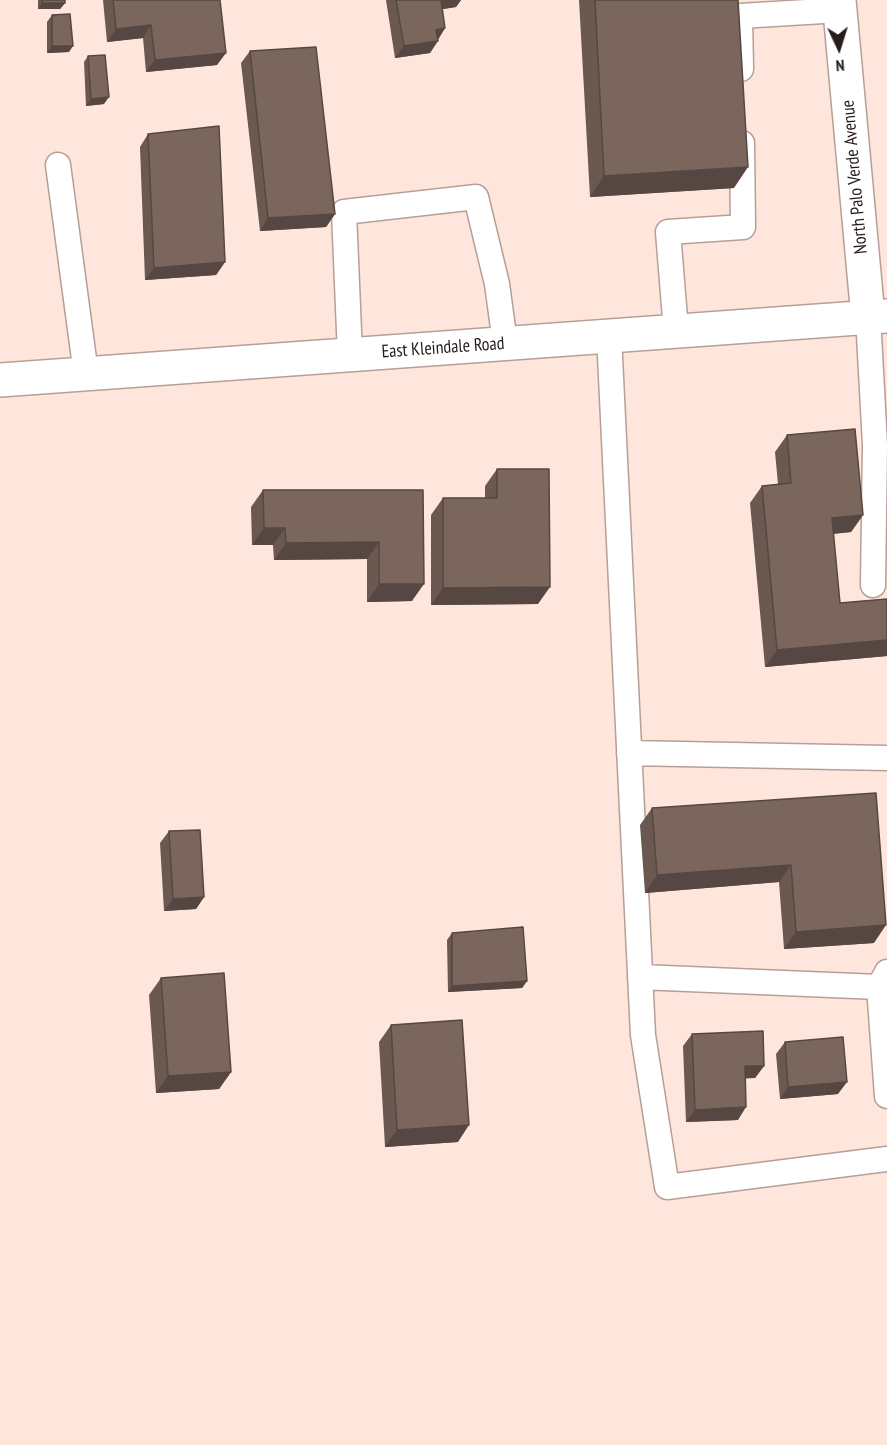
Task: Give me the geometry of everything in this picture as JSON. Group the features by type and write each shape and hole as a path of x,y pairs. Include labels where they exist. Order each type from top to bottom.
{"street":[{"name":"North Palo Verde Avenue","path":"840,5 878,316"},
{"name":"East Kleindale Road","path":"0,380 878,316"}],"lane":[{"path":"741,86 740,16 840,5"},
{"path":"676,331 668,232 744,226 742,121"},
{"path":"58,165 86,374"},
{"path":"350,355 344,212 477,197 497,284 506,343"},
{"path":"873,585 878,316"},
{"path":"609,336 643,1035 667,1187 887,1159"},
{"path":"629,753 887,758"},
{"path":"640,977 883,979 887,1096"}],"building":[{"path":"42,0 65,0 65,3 42,3"},
{"path":"113,0 220,0 226,53 155,60 151,25 116,29"},
{"path":"396,0 441,0 445,28 436,30 438,41 404,46"},
{"path":"595,0 738,0 748,167 604,176"},
{"path":"70,14 73,46 52,46 52,15"},
{"path":"316,47 335,214 268,218 250,51"},
{"path":"105,55 109,97 91,99 88,56"},
{"path":"219,126 225,262 154,268 148,134"},
{"path":"855,429 863,515 832,518 840,603 887,599 887,640 777,650 762,486 791,483 787,435"},
{"path":"497,469 549,469 550,587 443,588 443,498 497,498"},
{"path":"263,490 423,490 424,584 379,584 379,542 286,543 285,528 264,528"},
{"path":"876,793 886,925 796,932 791,865 657,875 652,808"},
{"path":"200,830 204,897 173,899 169,831"},
{"path":"523,927 527,981 452,986 452,933"},
{"path":"224,973 231,1072 168,1076 161,978"},
{"path":"462,1020 469,1125 397,1130 391,1025"},
{"path":"763,1031 764,1066 745,1066 746,1107 695,1110 692,1034"},
{"path":"843,1037 847,1082 788,1087 785,1042"}]}
